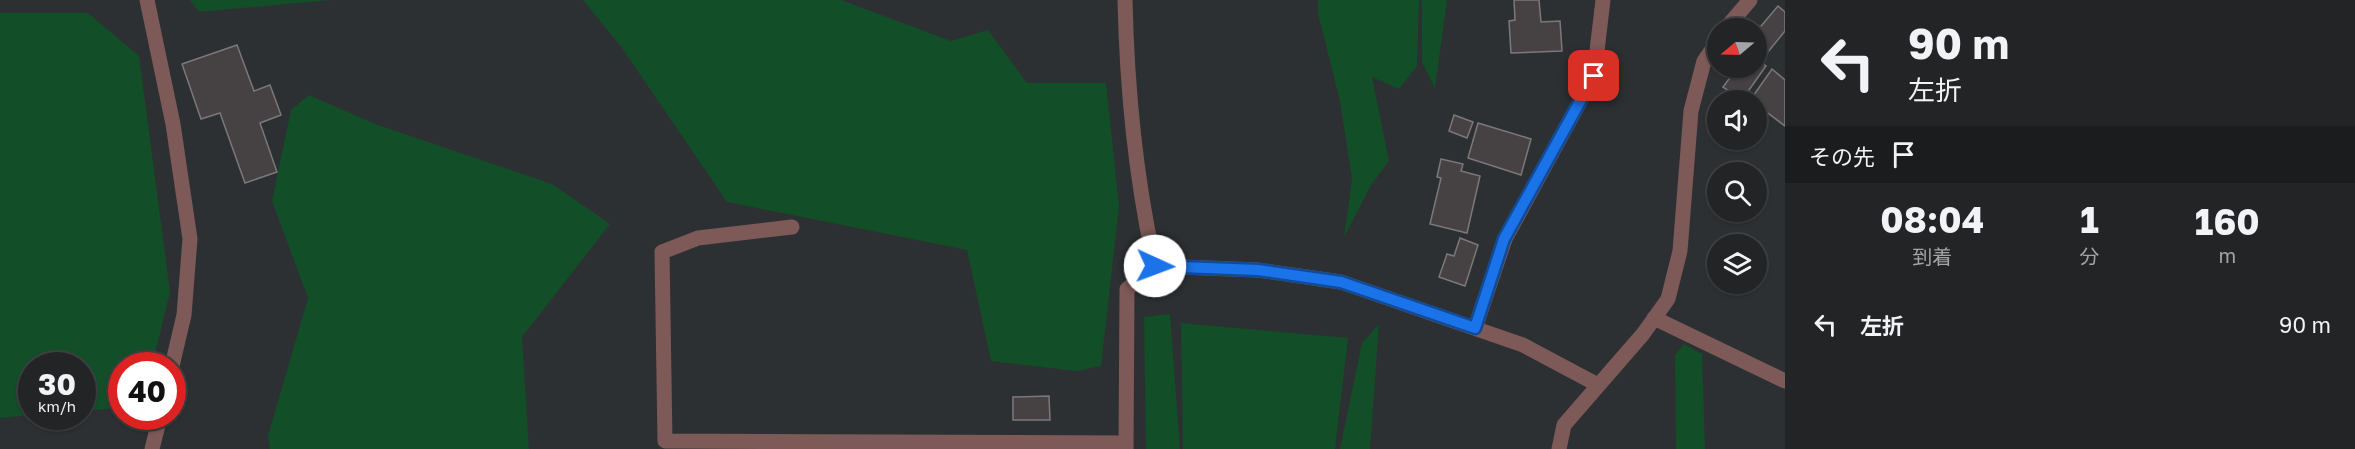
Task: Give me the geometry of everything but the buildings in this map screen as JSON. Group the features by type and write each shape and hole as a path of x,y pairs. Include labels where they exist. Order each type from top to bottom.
{"street":[{"path":"147,0 173,123 190,239 184,315 175,352"},
{"path":"1125,0 1126,73 1138,189 1155,266"},
{"path":"1475,328 1504,239 1594,76 1603,0"},
{"path":"1735,18 1750,0"},
{"path":"1559,449 1564,425 1668,299 1680,251 1691,111 1707,57"},
{"path":"792,226 698,238 662,252 665,441 697,445 1126,446 1127,289 1155,266 1258,270 1341,282 1523,345 1598,385"},
{"path":"1654,318 1785,381"},
{"path":"153,449 157,430"}],"green space":[{"path":"190,0 332,0 199,12"},
{"path":"583,0 841,0 951,41 988,30 1027,83 1106,83 1119,206 1101,366 1077,371 991,361 967,250 727,202 622,48"},
{"path":"1318,0 1419,0 1417,66 1399,89 1372,77 1389,161 1371,185 1344,237 1352,179 1340,101 1318,13"},
{"path":"1422,0 1447,0 1435,88 1422,62"},
{"path":"0,13 88,13 139,56 170,292 155,352 108,352 108,409 96,410 96,352 18,352 18,416 0,418"},
{"path":"309,95 375,124 552,184 610,224 522,337 529,449 270,449 268,436 308,298 272,201 291,110"},
{"path":"1170,314 1180,449 1146,449 1144,317"},
{"path":"1181,323 1348,338 1335,449 1183,449"},
{"path":"1379,324 1370,449 1340,449 1362,343"},
{"path":"1684,344 1702,354 1705,449 1676,449 1675,355"}],"route":[{"path":"1155,266 1258,270 1341,282 1475,328 1504,239 1594,76"}]}
